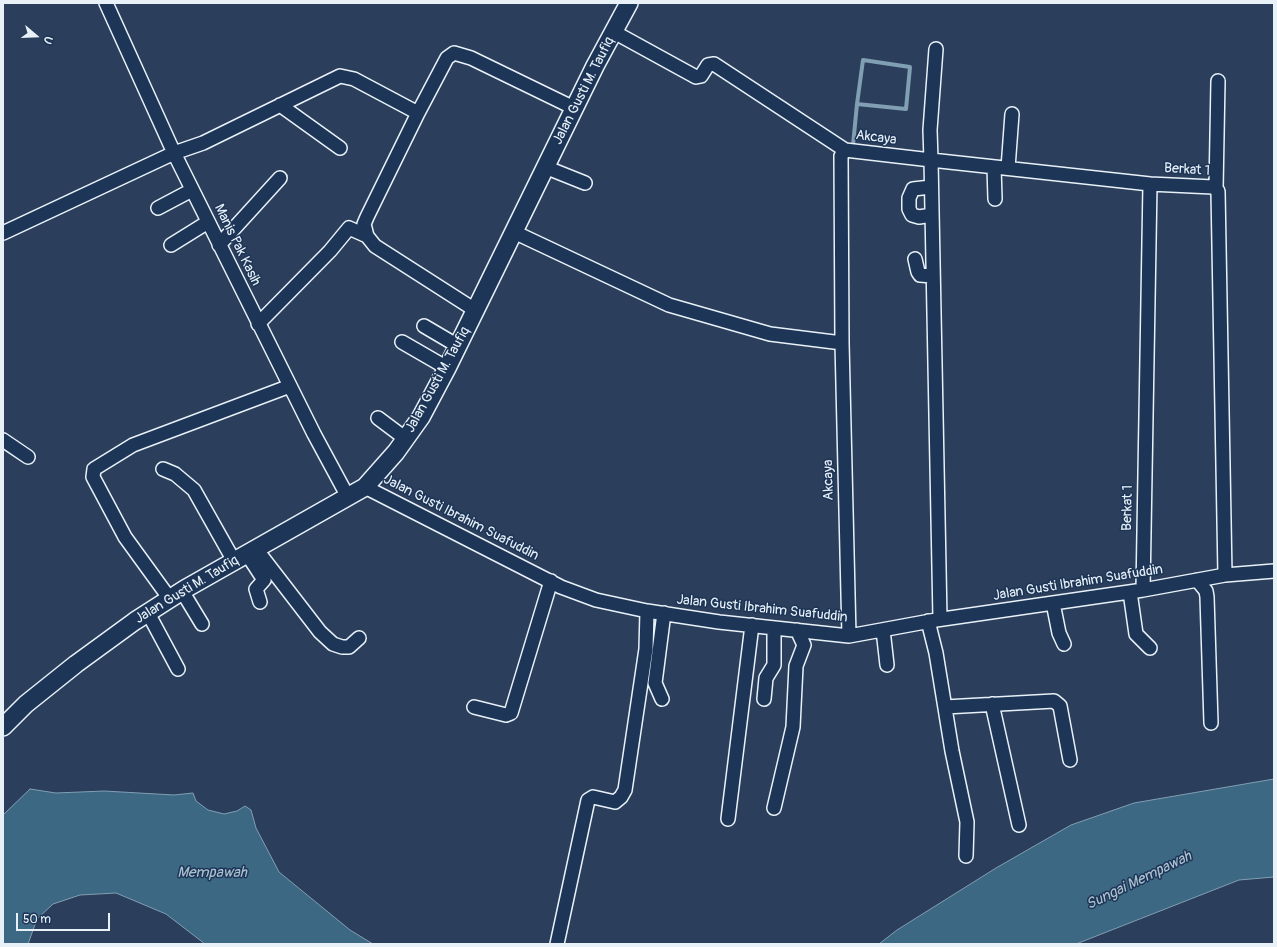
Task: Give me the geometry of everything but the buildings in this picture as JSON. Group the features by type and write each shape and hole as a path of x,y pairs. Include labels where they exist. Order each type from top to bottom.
{"main road":[{"name":"Jalan Gusti M. Taufiq","path":"3,727 26,704 76,664 148,613 176,595 365,487 406,439 421,417 458,346 574,108 629,3"}],"street":[{"name":"Manis Pak Kasih","path":"106,3 192,190 258,324 348,497"},
{"path":"614,32 696,77 701,76 708,65 714,64 844,150"},
{"path":"936,49 930,130 933,276 936,653 952,751 967,822 966,856"},
{"path":"475,310 375,246 367,236 364,224 367,217 447,58 454,53 471,58 574,108"},
{"path":"3,233 174,153 203,143 340,76 354,79 418,114"},
{"path":"1216,189 1218,81"},
{"path":"280,105 340,148"},
{"path":"1008,168 1012,114"},
{"name":"Akcaya","path":"849,636 842,343 841,156 844,150 1150,184"},
{"path":"994,167 995,199"},
{"path":"545,168 585,183"},
{"path":"219,245 280,178"},
{"name":"Berkat 1","path":"1150,648 1136,634 1136,591 1150,184 1213,187 1216,189 1218,199 1225,575"},
{"path":"931,187 913,189 910,192 909,209 912,215 919,217 932,215"},
{"path":"158,208 192,190"},
{"path":"171,245 208,222"},
{"path":"258,324 330,252 349,228 367,236"},
{"path":"514,232 669,305 770,334 842,343"},
{"path":"915,259 920,275 933,276"},
{"path":"424,326 458,346"},
{"path":"402,342 447,368"},
{"path":"202,624 125,537 93,477 94,469 133,445 290,386"},
{"path":"378,418 406,439"},
{"path":"3,440 28,458"},
{"path":"163,469 174,474 194,490 246,555 264,580 256,589 260,602"},
{"name":"Jalan Gusti Ibrahim Suafuddin","path":"365,487 551,581 596,600 647,611 774,628 849,636 935,620 1136,591 1225,575 1274,571"},
{"path":"246,555 329,640 342,647 349,647 359,638"},
{"path":"1197,580 1206,591 1207,597 1211,723"},
{"path":"474,706 506,715 511,713 551,581"},
{"path":"1053,603 1059,634 1064,644"},
{"path":"557,944 588,800 593,797 615,802 621,797 625,790 646,649 647,611"},
{"path":"148,613 178,669"},
{"path":"662,699 655,683 664,613"},
{"path":"935,620 946,677"},
{"path":"728,819 752,625"},
{"path":"764,699 766,678 774,665 774,628"},
{"path":"774,808 793,727 796,666 804,645 797,630"},
{"path":"883,630 887,665"},
{"path":"945,707 1050,700 1060,706 1070,760"},
{"path":"992,704 1019,825"}],"water":[{"name":"Sungai Mempawah","path":"1274,779 1274,877 1239,880 1076,944 879,944 897,930 996,868 1071,825 1134,803"},
{"name":"Mempawah","path":"30,789 56,793 104,791 174,795 193,793 196,801 208,810 224,814 237,811 245,806 251,810 256,828 279,872 350,930 373,944 205,944 166,914 116,893 80,895 53,904 37,919 28,944 3,944 3,815"}],"waterway":[{"path":"853,145 857,104 906,109 910,67 863,60 857,104"}]}
